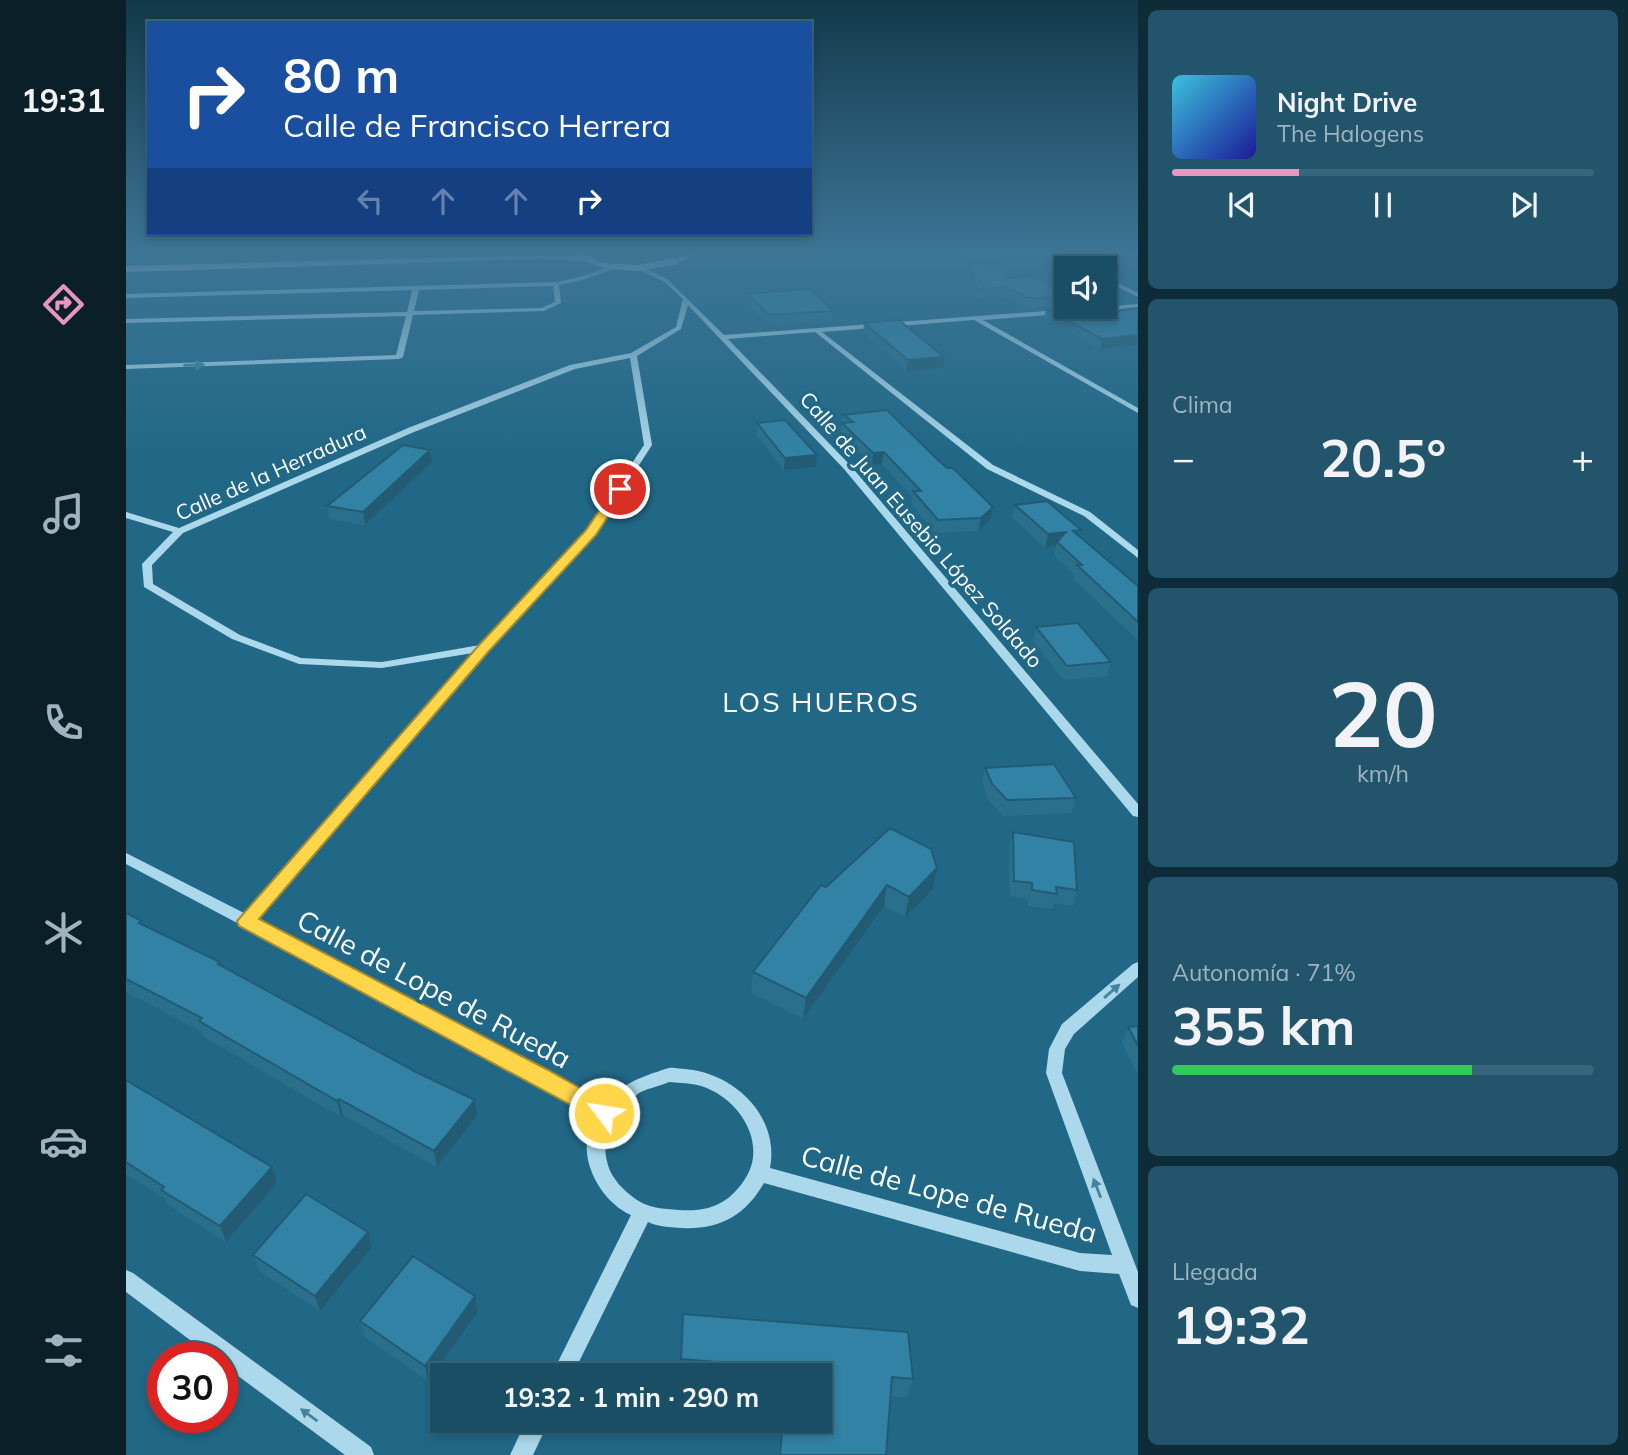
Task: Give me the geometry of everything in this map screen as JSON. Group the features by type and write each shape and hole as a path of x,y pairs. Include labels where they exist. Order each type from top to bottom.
{"street":[{"path":"126,367 399,356 408,321"},
{"name":"Calle de la Herradura","path":"484,648 382,665 299,661 236,638 148,585 147,564 180,531 411,430 560,372 613,357 633,355 679,328 681,321"},
{"name":"Calle de Juan Eusebio López Soldado","path":"707,321 847,467 1138,813"},
{"path":"723,337 937,321"},
{"path":"980,321 1138,411"},
{"path":"816,330 990,467 1087,514 1138,555"},
{"path":"246,921 484,648 591,533 648,445 633,355"},
{"path":"126,515 180,531"},
{"name":"Calle de Lope de Rueda","path":"126,858 547,1080 604,1113"},
{"path":"1138,968 1068,1029 1057,1049 1054,1073 1138,1298"},
{"path":"669,1075 703,1079 720,1085 741,1101 756,1122 763,1156 759,1173 737,1204 707,1219 671,1223 642,1214 615,1196 604,1181 595,1154 595,1135 604,1113 617,1097 646,1080 669,1075"},
{"name":"Calle de Lope de Rueda","path":"759,1173 1080,1262 1126,1265"},
{"path":"568,1363 642,1214"},
{"path":"126,1280 363,1455"},
{"path":"521,1455 532,1433"}],"building":[{"path":"900,321 944,357 908,360 864,323"},
{"path":"1068,321 1138,321 1138,335 1102,339"},
{"path":"887,410 938,460 947,468 953,468 993,507 981,518 938,520 913,491 921,491 884,452 873,453 842,423 853,422 844,415"},
{"path":"785,420 817,455 785,458 757,423"},
{"path":"403,445 430,450 363,512 327,506"},
{"path":"1047,501 1081,530 1073,531 1138,586 1138,622 1077,565 1082,565 1057,542 1066,532 1048,534 1015,505"},
{"path":"1078,623 1111,662 1067,666 1036,627"},
{"path":"1054,764 1076,798 1007,800 992,784 985,768"},
{"path":"890,828 931,849 937,868 909,897 887,885 806,998 753,972 821,885 826,887"},
{"path":"1013,832 1074,842 1077,890 1056,887 1057,894 1032,890 1032,883 1014,881"},
{"path":"126,913 142,921 139,923 220,962 218,964 416,1072 475,1100 434,1151 339,1099 337,1101 199,1021 202,1018 126,979"},
{"path":"1138,1026 1138,1046 1128,1027"},
{"path":"126,1080 272,1167 220,1226 161,1190 164,1187 126,1162"},
{"path":"306,1194 368,1232 315,1296 253,1255"},
{"path":"413,1256 475,1296 425,1366 360,1321"},
{"path":"683,1314 908,1332 913,1379 892,1377 886,1455 780,1455 782,1433 832,1433 832,1363 729,1363 681,1359"}],"district":[{"name":"LOS HUEROS","path":"821,702"}],"route":[{"path":"604,1113 541,1076 246,921 484,648 591,533 620,489"}]}
